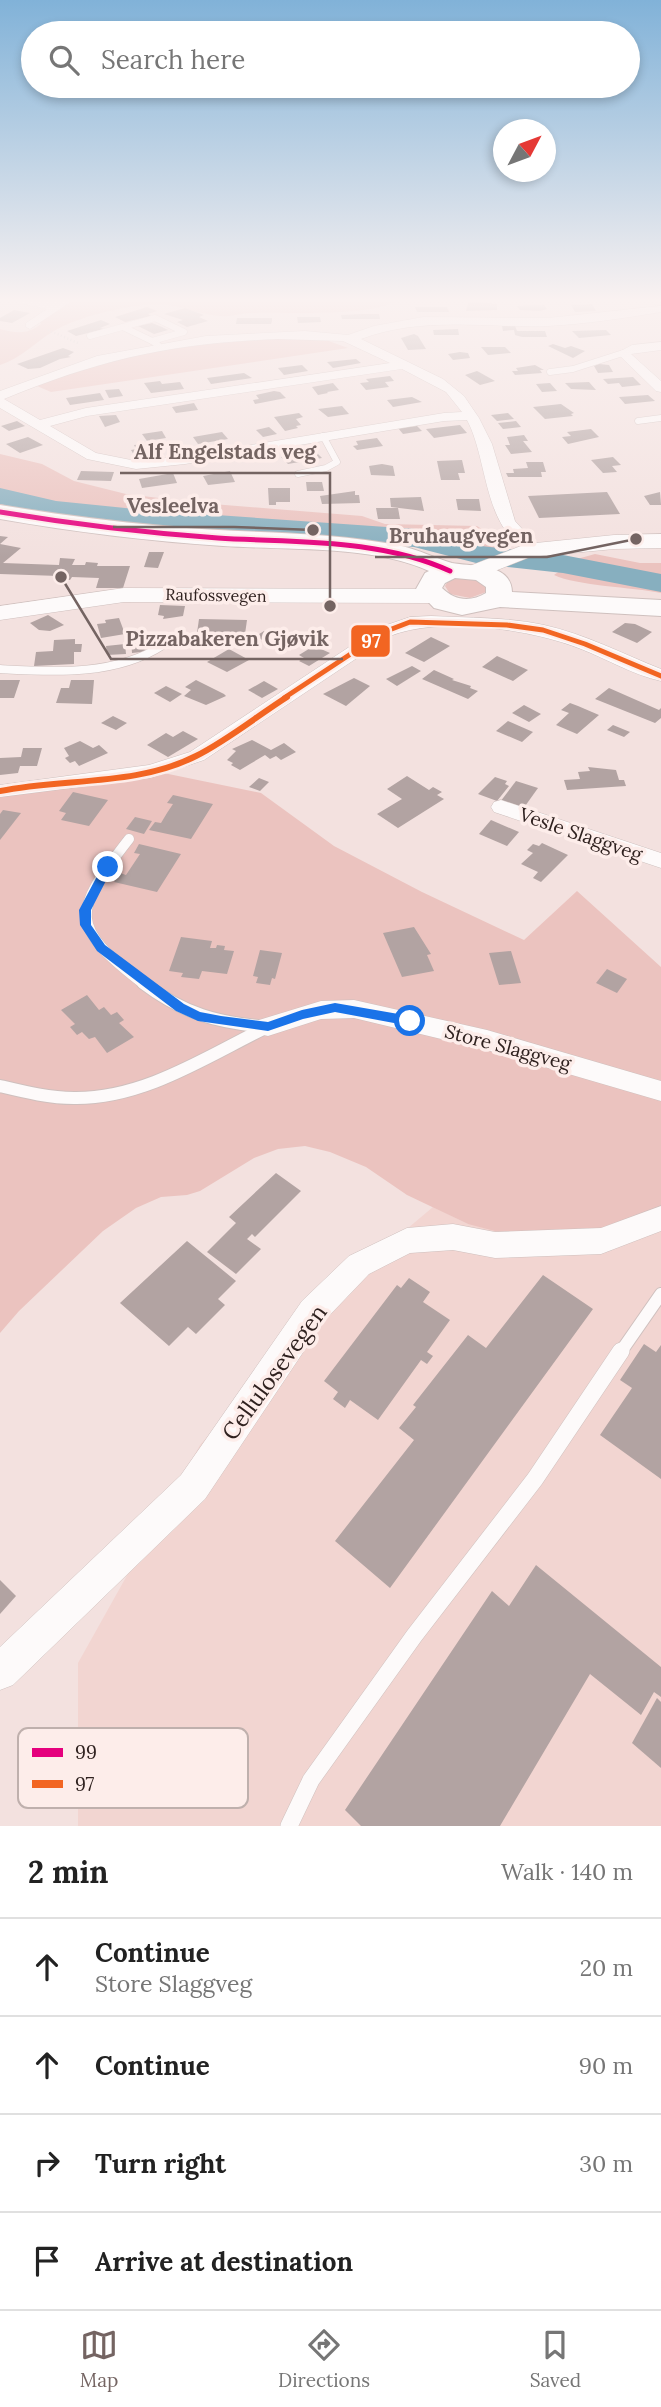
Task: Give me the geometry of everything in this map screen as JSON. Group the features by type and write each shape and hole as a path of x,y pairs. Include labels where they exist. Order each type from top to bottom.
{"main road":[{"path":"0,512 133,532 366,549 400,555 425,569 464,583 560,602 661,608"},
{"path":"464,583 536,557 541,550 614,542 661,541"},
{"name":"Raufossvegen","path":"0,613 124,595 365,595 464,583"}],"street":[{"path":"0,396 20,386"},
{"path":"40,424 86,412 260,386"},
{"path":"442,386 454,393 484,441 503,517 528,546 541,550"},
{"path":"0,402 92,456 136,465 185,460 444,416 470,416"},
{"path":"0,792 27,784 154,772 174,767 197,756 384,632 410,622 507,625 544,631 585,644 661,676"},
{"name":"Vesle Slaggveg","path":"501,807 661,861"},
{"name":"Store Slaggveg","path":"268,1027 321,1010 354,1009 487,1040 661,1091"},
{"name":"Cellulosevegen","path":"0,1672 193,1487 313,1311 359,1265 407,1241 453,1237 495,1245 601,1241 661,1218"}],"lane":[{"path":"638,421 661,418"},
{"path":"298,474 326,468 337,462 323,436"},
{"path":"0,668 50,672 111,665 143,658 163,645"},
{"path":"129,839 95,887 85,910 85,925 101,948 180,1007 198,1016 268,1027"},
{"path":"0,1086 43,1096 86,1099 119,1095 150,1086 268,1027"},
{"path":"289,1826 311,1780 414,1636 535,1479 661,1294"}],"shaded area":[{"path":"37,386 90,386 51,392"},
{"path":"0,454 42,464 74,481 126,494 362,516 385,524 477,526 500,541 495,548 484,551 444,540 327,526 198,517 152,527 0,506"},
{"path":"595,554 640,563 661,563 661,593 576,582 554,575 577,559"},
{"path":"457,578 477,579 486,586 486,592 470,598 450,594 445,586 448,581"},
{"path":"149,770 261,793 334,846 422,892 524,940 577,891 661,967 661,1215 537,1242 468,1224 407,1195 366,1167 330,1152 305,1146 278,1149 254,1158 200,1191 161,1197 136,1208 103,1231 19,1311 0,1333 0,793"},
{"path":"433,1207 468,1224 661,1215 661,1826 78,1826 78,1808 248,1808 248,1728 78,1728 78,1663 200,1445 345,1281"}],"building":[{"path":"146,386 182,386 184,389 151,393"},
{"path":"336,386 339,390 318,395 312,387"},
{"path":"363,386 389,387 366,390"},
{"path":"538,386 553,386 557,391 542,392"},
{"path":"568,386 593,386 596,390 571,389"},
{"path":"119,389 123,396 109,398 105,390"},
{"path":"280,392 286,398 255,404 253,400 259,399 256,395"},
{"path":"100,393 104,400 70,405 66,398"},
{"path":"648,395 655,401 625,404 619,397"},
{"path":"412,397 422,402 393,407 387,400"},
{"path":"194,403 198,410 176,413 172,407"},
{"path":"561,404 574,413 571,414 573,416 545,419 533,407"},
{"path":"342,406 349,414 328,417 318,409"},
{"path":"299,413 303,417 296,419 301,425 285,431 274,417"},
{"path":"508,413 514,419 497,421 491,415"},
{"path":"116,415 120,422 105,427 99,416"},
{"path":"17,421 25,426 9,431 1,426"},
{"path":"516,421 521,427 503,429 498,423"},
{"path":"460,425 467,433 434,438 426,429"},
{"path":"417,426 422,431 403,434 398,428"},
{"path":"269,427 277,434 263,437 256,430"},
{"path":"591,429 599,437 568,444 562,437 571,436 567,432"},
{"path":"162,431 166,438 147,441 142,434"},
{"path":"222,432 228,439 198,444 193,437"},
{"path":"524,435 528,441 523,441 532,452 511,454 505,445 510,445 507,437"},
{"path":"28,437 43,445 20,453 6,444"},
{"path":"377,438 383,446 357,450 353,446 358,445 356,441"},
{"path":"156,443 162,452 134,455 131,450 136,449 134,445"},
{"path":"315,451 322,458 288,464 281,457"},
{"path":"613,457 621,465 612,466 617,472 603,473 591,460"},
{"path":"462,460 465,473 458,473 460,480 441,480 437,461"},
{"path":"526,462 543,462 546,472 541,472 542,477 508,477 506,473 514,473 513,469 528,468"},
{"path":"369,466 393,466 395,476 371,475"},
{"path":"81,471 114,472 111,481 77,480"},
{"path":"230,471 235,482 208,485 203,476"},
{"path":"173,473 177,483 142,488 139,479"},
{"path":"306,482 322,482 324,491 307,491"},
{"path":"268,488 290,488 290,502 269,505"},
{"path":"355,491 355,495 359,495 360,503 322,504 320,496"},
{"path":"607,492 620,514 539,518 528,496"},
{"path":"660,492 661,505 650,505 644,496"},
{"path":"421,497 424,511 391,507 390,498"},
{"path":"456,499 479,499 481,511 458,510"},
{"path":"376,508 398,508 400,519 378,519"},
{"path":"0,536 8,537 0,544"},
{"path":"0,544 21,548 3,563 59,565 60,558 75,559 72,565 85,565 86,562 98,563 97,566 130,566 123,588 96,588 99,578 72,577 70,580 58,580 59,576 0,574"},
{"path":"149,552 164,552 158,568 144,567"},
{"path":"160,605 185,606 183,616 163,619 164,616 158,615"},
{"path":"48,615 64,625 50,631 39,630 30,623"},
{"path":"119,618 125,634 101,638 97,624"},
{"path":"199,619 247,620 245,634 197,633"},
{"path":"625,623 635,624 652,632 637,643 612,632"},
{"path":"264,631 288,643 278,650 256,636"},
{"path":"153,637 154,647 151,647 151,651 132,653 131,639"},
{"path":"431,637 450,646 424,662 405,653"},
{"path":"75,639 75,644 82,644 81,652 74,652 74,664 34,666 36,652 53,651 54,640"},
{"path":"125,644 126,654 107,655 106,646"},
{"path":"312,647 330,653 309,666 299,661 304,658 299,655"},
{"path":"229,649 249,660 227,672 207,662"},
{"path":"497,656 528,670 513,681 482,667"},
{"path":"412,666 421,671 397,686 386,679"},
{"path":"434,670 478,691 468,699 422,679"},
{"path":"354,678 370,686 346,706 323,694"},
{"path":"0,680 20,680 14,698 0,698"},
{"path":"71,680 94,680 92,704 56,703 61,688 69,688"},
{"path":"196,680 226,696 206,705 184,696 191,690 185,687"},
{"path":"264,681 278,689 262,698 248,690"},
{"path":"166,686 182,694 170,702 154,693"},
{"path":"609,688 659,710 661,708 661,718 655,723 595,699"},
{"path":"570,703 599,715 577,734 556,725 569,713 561,710"},
{"path":"524,705 541,714 529,722 512,713"},
{"path":"113,716 127,723 116,730 101,723"},
{"path":"508,721 533,732 522,742 496,731"},
{"path":"613,725 630,732 624,737 607,730"},
{"path":"183,731 198,739 168,757 147,745 166,733 173,737"},
{"path":"252,740 271,750 284,743 296,752 281,760 276,756 270,759 265,755 240,770 231,765 233,763 227,760 236,751 232,749"},
{"path":"80,741 93,748 99,745 108,753 79,766 75,761 70,763 65,758 69,756 64,748"},
{"path":"23,748 42,748 37,766 20,766 18,773 0,775 0,758 21,757"},
{"path":"588,767 616,770 619,780 624,780 626,786 567,790 564,780 580,779 578,772 590,771"},
{"path":"407,776 429,790 433,787 442,792 437,795 444,799 398,828 377,814 402,799 387,789"},
{"path":"495,777 507,781 505,784 509,786 497,801 478,794"},
{"path":"259,778 269,782 260,791 249,787"},
{"path":"516,781 538,788 523,809 500,802"},
{"path":"73,792 108,800 89,826 61,820 66,813 59,811"},
{"path":"173,795 213,804 191,839 149,830 155,822 161,823 173,804 167,803"},
{"path":"3,810 21,813 0,840 0,814"},
{"path":"135,817 152,821 144,834 126,829"},
{"path":"491,820 519,832 507,846 479,834"},
{"path":"542,843 568,855 541,882 533,878 538,872 521,864 533,853 527,850 533,844 539,846"},
{"path":"139,844 181,854 157,892 114,882 120,873 126,875 140,854 134,853"},
{"path":"414,927 431,954 427,955 434,971 402,977 383,933"},
{"path":"181,937 212,941 210,948 225,946 224,950 234,951 227,974 202,971 199,979 181,977 183,973 169,971"},
{"path":"260,950 282,953 275,979 272,978 270,985 256,983 258,977 253,976"},
{"path":"511,951 521,983 499,985 489,953"},
{"path":"607,969 627,979 617,993 596,983"},
{"path":"87,995 99,1010 104,1007 111,1015 117,1012 124,1020 119,1023 134,1037 107,1053 95,1037 89,1039 82,1032 77,1035 70,1027 75,1024 61,1010"},
{"path":"276,1173 301,1191 255,1237 252,1234 247,1239 261,1249 236,1274 207,1252 236,1223 229,1217"},
{"path":"187,1241 236,1281 218,1299 225,1305 196,1334 188,1327 169,1346 120,1303"},
{"path":"543,1275 593,1309 390,1588 335,1541 414,1440 399,1428 416,1407 413,1405 468,1335 486,1348"},
{"path":"409,1278 430,1292 423,1302 450,1320 427,1352 433,1356 427,1364 421,1360 378,1420 350,1400 345,1408 333,1399 338,1392 324,1381 397,1285 401,1288"},
{"path":"644,1344 656,1352 661,1345 661,1479 600,1435 632,1388 620,1380"},
{"path":"536,1565 661,1667 661,1697 654,1692 641,1715 590,1674 500,1826 361,1826 345,1810 492,1591 509,1606"},
{"path":"0,1580 16,1596 0,1614"},
{"path":"657,1698 661,1702 661,1768 632,1743"}],"waterway":[{"path":"0,496 56,509 145,519 415,538 480,555 563,564 661,583"}],"transit line":[{"name":"99","path":"0,512 136,531 371,549 428,561 450,571"},
{"name":"97","path":"0,791 125,776 174,765 197,756 384,632 410,622 507,625 543,630 585,644 661,676"}],"place":[{"name":"Vesleelva","path":"313,530"},
{"name":"Bruhaugvegen","path":"636,539"},
{"name":"Pizzabakeren Gjøvik","path":"61,577"},
{"name":"Alf Engelstads veg","path":"330,606"}],"route":[{"path":"108,867 85,910 85,925 101,948 180,1007 198,1016 268,1027 302,1015 335,1008 354,1009 410,1021"}]}
